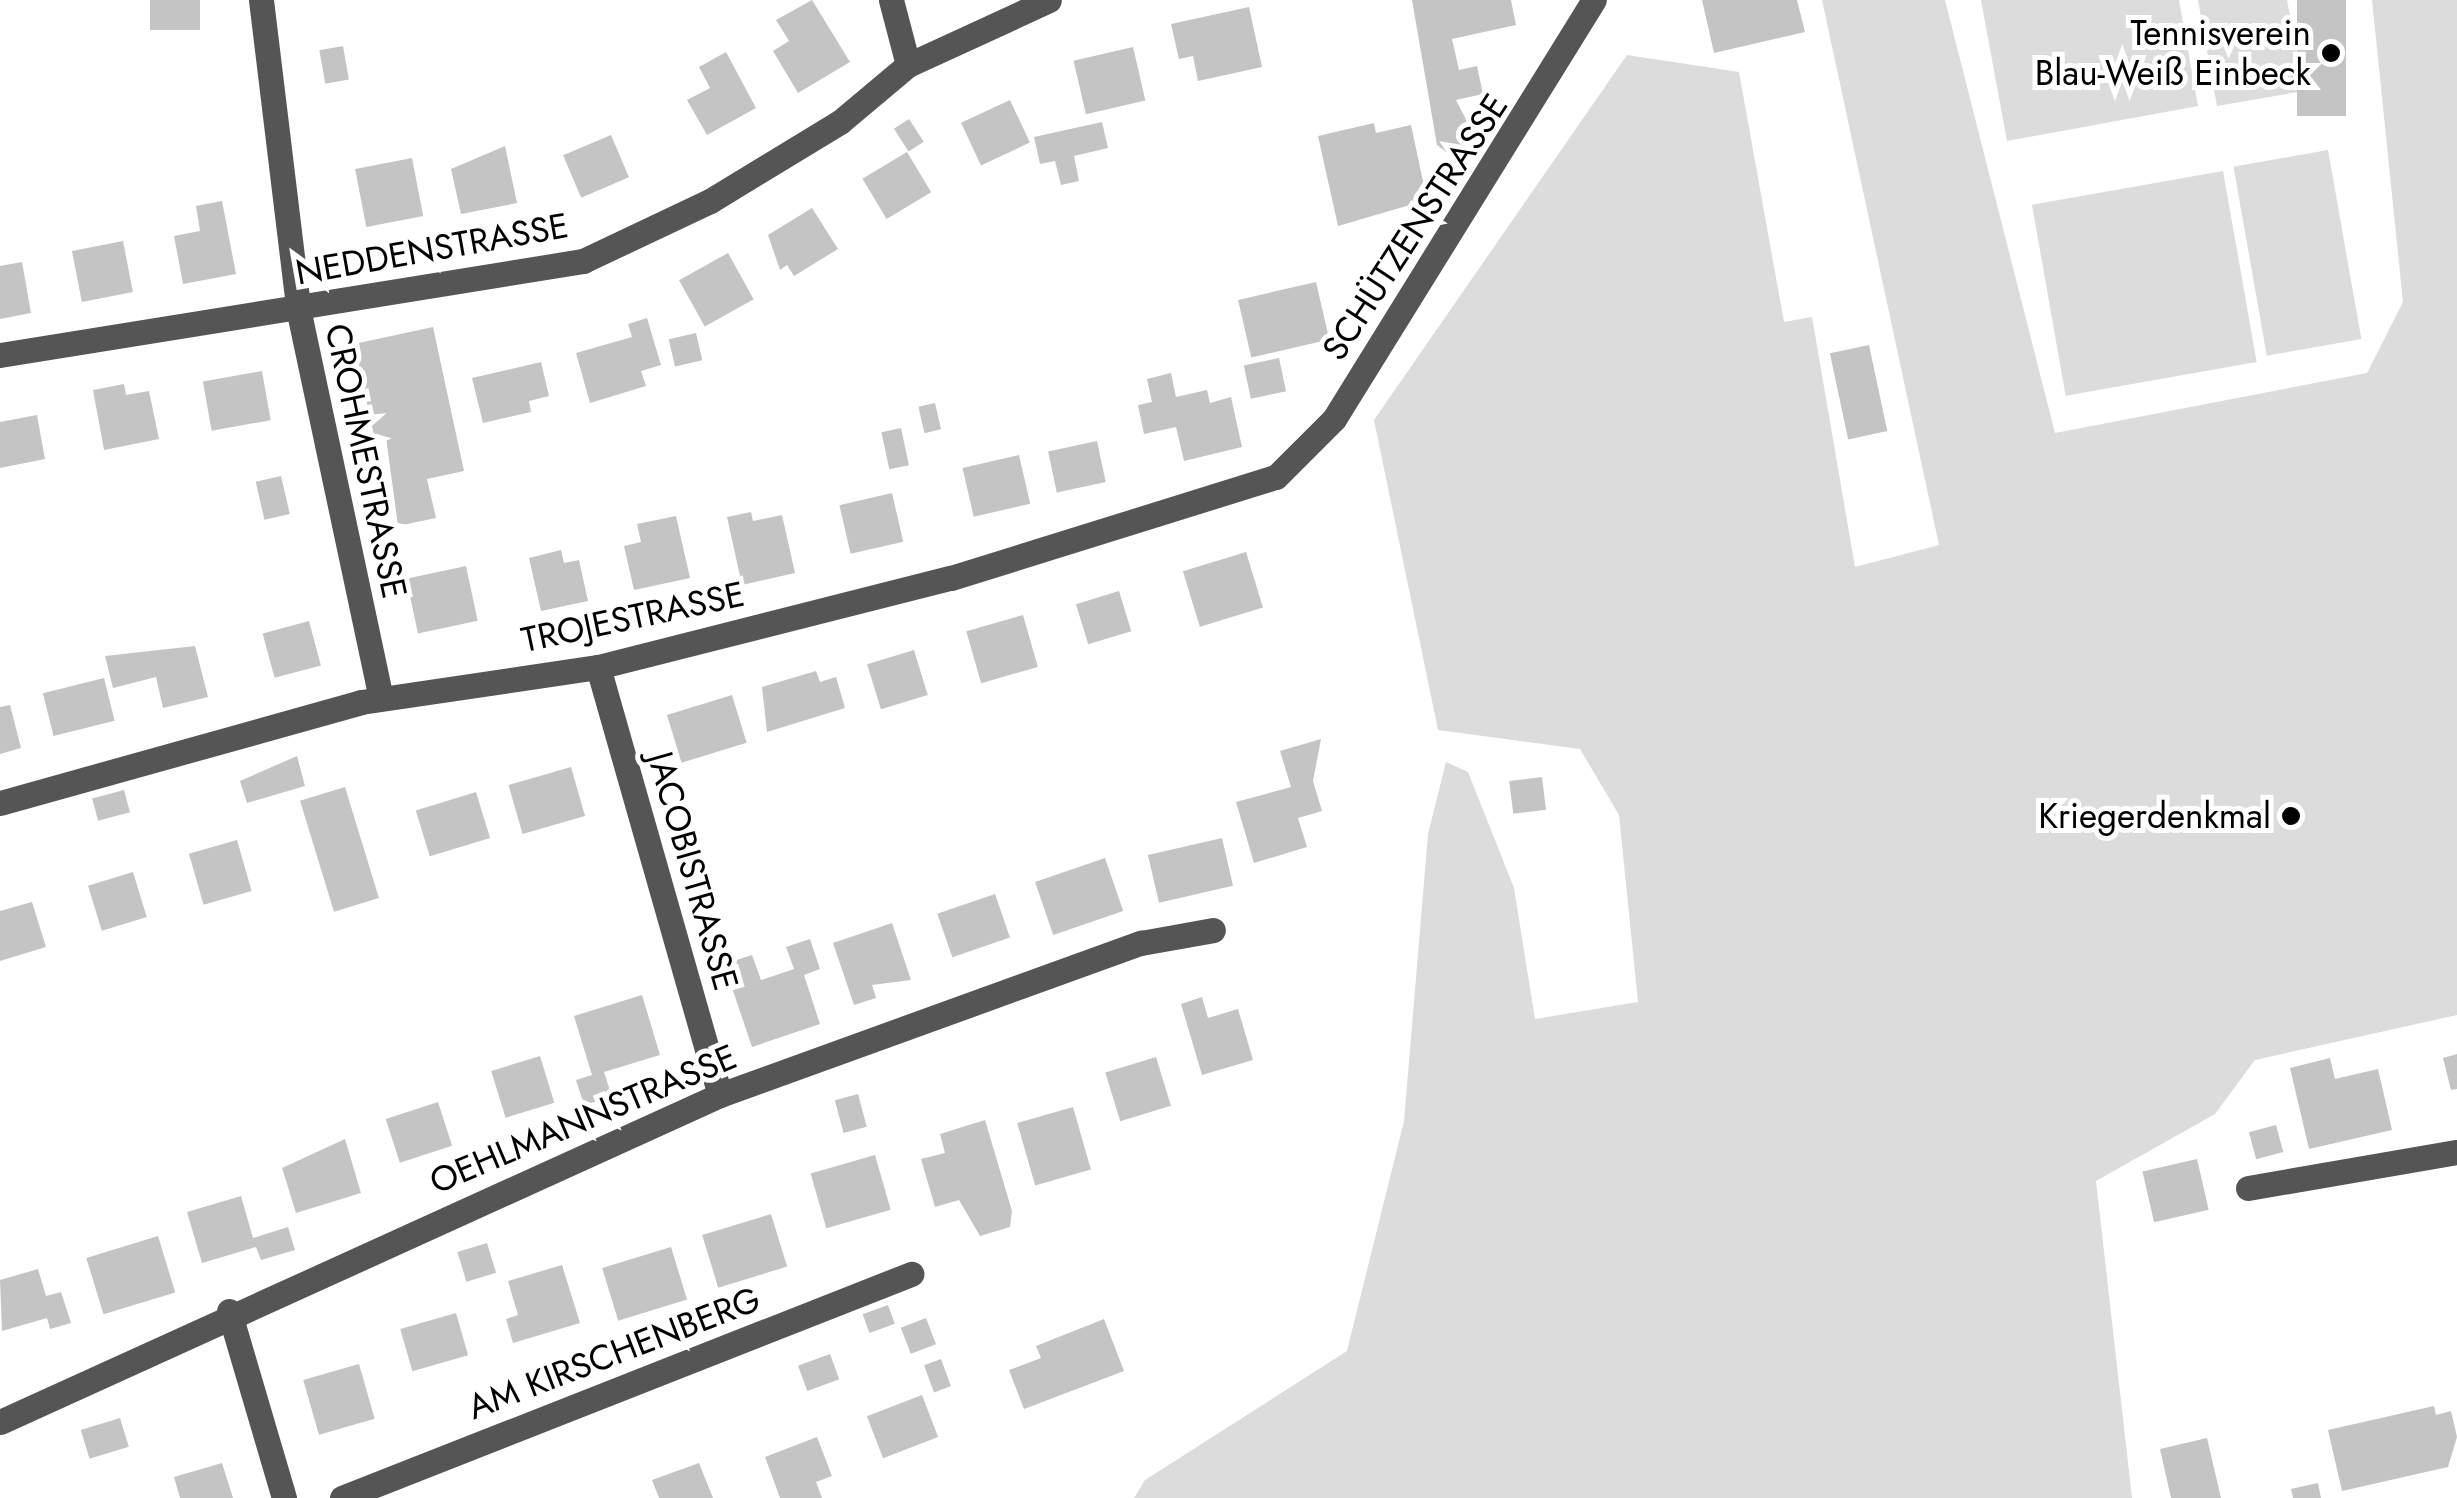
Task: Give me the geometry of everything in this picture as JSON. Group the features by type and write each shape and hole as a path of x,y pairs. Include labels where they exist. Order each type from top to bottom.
{"street":[{"name":"CROHMESTRASSE","path":"261,0 298,308 381,697"},
{"path":"891,0 908,66"},
{"name":"NEDDENSTRASSE","path":"0,355 583,261 759,172 908,66 1049,0"},
{"name":"SCHÜTZENSTRASSE","path":"1276,478 1334,419 1594,0"},
{"name":"TROJESTRASSE","path":"0,803 381,697 598,667 951,578 1276,478"},
{"name":"JACOBISTRASSE","path":"598,667 720,1095"},
{"name":"OEHLMANNSTRASSE","path":"0,1422 229,1311 720,1095 1141,943 1213,930"},
{"path":"2248,1188 2457,1152"},
{"name":"AM KIRSCHENBERG","path":"342,1498 911,1274"},
{"path":"229,1311 284,1498"}],"shaded area":[{"path":"1822,0 1945,0 2055,433 2367,373 2403,302 2372,0 2457,0 2457,1015 2255,1060 2215,1114 2096,1181 2132,1498 1134,1498 1145,1480 1347,1351 1404,1121 1428,834 1446,762 1468,772 1514,888 1535,1019 1638,1002 1619,815 1580,749 1438,730 1374,420 1627,55 1739,72 1784,322 1812,317 1855,567 1939,545"},
{"path":"1981,0 2179,0 2198,106 2007,141"},
{"path":"2198,0 2287,0 2304,91 2217,106"},
{"path":"2328,150 2361,339 2267,356 2233,167"},
{"path":"2223,171 2257,362 2066,396 2032,205"}],"building":[{"path":"150,0 200,0 200,30 150,30"},
{"path":"812,0 850,62 798,93 773,51 789,41 776,20"},
{"path":"1412,0 1511,0 1516,25 1452,39 1459,70 1477,66 1483,94 1456,100 1474,135 1455,159 1437,145"},
{"path":"1702,0 1797,0 1805,32 1714,53"},
{"name":"Tennisverein Blau-Weiß Einbeck","path":"2297,0 2346,0 2346,116 2297,116"},
{"path":"1249,7 1262,67 1198,81 1193,56 1179,59 1171,24"},
{"path":"343,46 349,79 325,84 319,50"},
{"path":"1133,47 1145,101 1086,114 1074,61"},
{"path":"726,52 756,108 707,135 687,100 710,88 699,67"},
{"path":"1010,100 1030,143 981,165 961,123"},
{"path":"909,119 924,142 909,151 894,129"},
{"path":"1102,122 1108,148 1074,156 1079,181 1061,185 1055,161 1040,164 1034,137"},
{"path":"1374,123 1376,133 1411,125 1427,200 1338,226 1318,136"},
{"path":"611,135 629,177 581,198 563,155"},
{"path":"505,146 517,203 461,214 451,169"},
{"path":"907,152 931,192 887,219 862,179"},
{"path":"412,158 423,216 366,227 355,169"},
{"path":"222,201 236,274 183,284 174,236 200,231 196,206"},
{"path":"812,208 838,249 794,276 787,265 780,270 768,235"},
{"path":"123,241 133,292 82,302 72,251"},
{"path":"728,253 754,299 705,327 679,280"},
{"path":"22,262 31,313 0,319 0,266"},
{"path":"1316,282 1329,339 1251,357 1238,300"},
{"path":"647,318 661,365 641,371 646,386 590,403 576,353 632,337 628,324"},
{"path":"433,327 464,471 427,479 436,518 398,526 386,437 375,440 354,344"},
{"path":"696,333 702,360 675,367 669,339"},
{"path":"1869,345 1887,431 1848,439 1830,353"},
{"path":"1279,358 1286,391 1251,399 1244,365"},
{"path":"541,362 549,396 529,401 531,412 483,423 472,378"},
{"path":"262,371 271,420 212,431 203,381"},
{"path":"1171,373 1176,397 1207,390 1210,403 1231,397 1242,447 1184,461 1176,427 1144,434 1138,405 1152,402 1147,379"},
{"path":"124,384 126,395 149,391 159,439 104,450 93,390"},
{"path":"935,403 941,429 925,433 918,407"},
{"path":"37,415 45,459 0,468 0,422"},
{"path":"901,428 909,465 889,469 881,432"},
{"path":"1097,441 1106,482 1057,492 1048,451"},
{"path":"1019,455 1030,504 974,517 962,468"},
{"path":"281,476 290,514 264,520 256,482"},
{"path":"892,493 903,542 851,554 839,505"},
{"path":"751,512 753,521 782,515 795,573 742,585 727,517"},
{"path":"676,516 690,578 634,590 624,546 641,542 637,524"},
{"path":"561,550 564,563 579,560 588,601 541,611 529,558"},
{"path":"1246,552 1263,607 1200,627 1183,571"},
{"path":"466,566 478,621 418,633 406,579"},
{"path":"1119,591 1131,631 1088,644 1076,604"},
{"path":"1023,615 1038,667 981,683 966,631"},
{"path":"309,621 321,665 275,678 263,633"},
{"path":"195,646 208,697 163,708 156,677 113,688 105,656"},
{"path":"914,650 928,695 881,709 867,664"},
{"path":"816,671 820,682 836,677 845,708 767,732 762,687"},
{"path":"104,678 115,721 54,736 43,693"},
{"path":"732,695 747,743 682,763 667,715"},
{"path":"10,705 21,748 0,754 0,707"},
{"path":"1321,739 1313,781 1322,811 1298,818 1307,847 1254,863 1236,802 1291,787 1280,751"},
{"path":"297,756 305,786 247,803 240,781"},
{"path":"571,767 585,816 523,834 509,785"},
{"path":"1542,777 1546,810 1513,814 1509,781"},
{"path":"345,787 379,898 334,912 300,801"},
{"path":"124,790 130,812 98,821 92,799"},
{"path":"476,792 490,838 430,856 416,810"},
{"path":"1222,838 1233,886 1159,903 1148,855"},
{"path":"237,840 252,891 204,905 189,854"},
{"path":"1105,858 1123,911 1053,935 1035,882"},
{"path":"133,872 147,917 102,931 88,886"},
{"path":"995,894 1010,937 952,957 937,914"},
{"path":"32,902 46,947 0,961 0,911"},
{"path":"892,923 911,980 872,985 876,998 854,1005 833,943"},
{"path":"810,939 820,969 804,975 820,1024 752,1047 724,964 752,955 761,980 794,969 786,947"},
{"path":"642,995 660,1055 604,1072 612,1097 584,1105 576,1080 592,1075 574,1016"},
{"path":"1202,997 1208,1018 1238,1009 1253,1060 1202,1075 1181,1004"},
{"path":"2457,1054 2457,1089 2451,1090 2443,1058"},
{"path":"540,1056 554,1103 506,1118 491,1071"},
{"path":"1156,1057 1171,1106 1120,1121 1105,1072"},
{"path":"2330,1058 2335,1079 2378,1069 2392,1130 2309,1149 2290,1068"},
{"path":"858,1094 867,1127 844,1133 835,1100"},
{"path":"438,1102 452,1146 400,1163 386,1119"},
{"path":"1073,1107 1091,1169 1035,1185 1017,1123"},
{"path":"985,1120 1012,1211 1010,1227 980,1236 959,1200 935,1207 921,1159 945,1153 940,1134"},
{"path":"2276,1125 2283,1152 2256,1159 2249,1132"},
{"path":"345,1139 361,1193 296,1213 282,1168"},
{"path":"875,1155 891,1210 826,1228 811,1173"},
{"path":"2197,1159 2209,1210 2154,1222 2142,1172"},
{"path":"241,1196 253,1238 288,1227 295,1250 261,1260 256,1247 202,1263 187,1212"},
{"path":"771,1214 787,1267 718,1288 702,1235"},
{"path":"158,1236 175,1292 104,1314 86,1258"},
{"path":"487,1243 496,1273 466,1282 457,1252"},
{"path":"671,1247 687,1300 618,1321 602,1268"},
{"path":"562,1265 580,1323 513,1343 506,1319 518,1315 508,1281"},
{"path":"38,1269 46,1296 61,1292 71,1323 50,1329 47,1318 2,1331 0,1280"},
{"path":"888,1305 895,1324 869,1333 863,1314"},
{"path":"456,1313 468,1355 412,1371 400,1329"},
{"path":"926,1318 936,1344 911,1354 901,1328"},
{"path":"1104,1319 1124,1371 1024,1409 1009,1370 1041,1358 1036,1346"},
{"path":"830,1354 839,1379 807,1391 798,1366"},
{"path":"941,1359 951,1386 934,1392 924,1365"},
{"path":"359,1364 375,1419 319,1435 303,1380"},
{"path":"922,1395 938,1437 883,1458 867,1416"},
{"path":"2434,1406 2436,1415 2451,1411 2457,1437 2448,1467 2342,1491 2328,1430"},
{"path":"120,1418 129,1447 90,1459 81,1430"},
{"path":"817,1437 832,1476 816,1482 822,1498 780,1498 765,1457"},
{"path":"2207,1438 2221,1498 2171,1498 2160,1449"},
{"path":"222,1463 233,1498 180,1498 174,1477"},
{"path":"699,1463 713,1498 659,1498 652,1480"},
{"path":"2318,1483 2321,1498 2293,1498 2291,1489"}],"place":[{"name":"Tennisverein Blau-Weiß Einbeck","path":"2331,53"},
{"name":"Kriegerdenkmal","path":"2291,816"}]}
